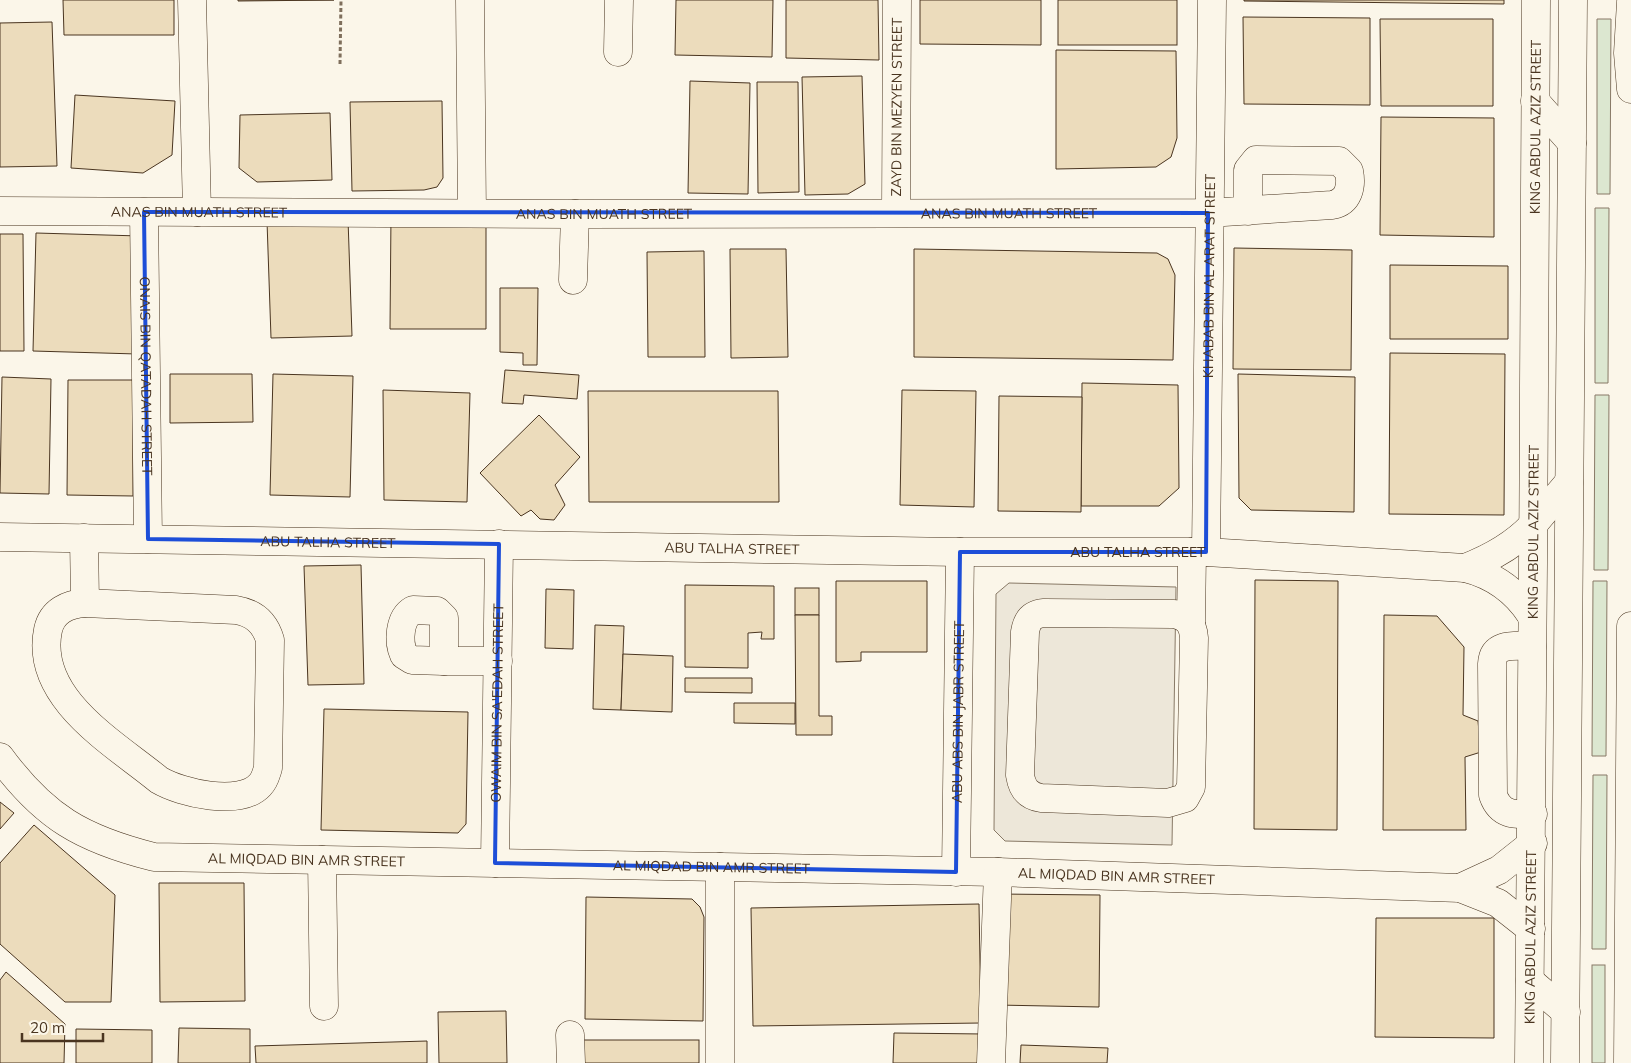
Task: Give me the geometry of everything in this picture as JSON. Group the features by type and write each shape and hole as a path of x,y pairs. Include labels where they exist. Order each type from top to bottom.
{"main road":[{"path":"192,0 197,212"},
{"path":"470,0 472,213"},
{"path":"618,52 619,0"},
{"name":"ZAYD BIN MEZYEN STREET","path":"896,213 897,0"},
{"name":"KHABAB BIN AL ARAT STREET","path":"1191,624 1187,618 1174,614 1044,613 1033,616 1028,620 1025,632 1020,775 1024,788 1028,793 1041,798 1168,803 1185,798 1191,787 1194,638 1191,624 1199,552 1212,0"},
{"name":"KING ABDUL AZIZ STREET","path":"1529,1063 1533,843 1531,615 1536,0"},
{"path":"1566,1063 1573,0"},
{"path":"1631,2 1631,89"},
{"path":"1535,101 1572,143"},
{"name":"ANAS BIN MUATH STREET","path":"0,211 576,214 1208,214 1248,211"},
{"name":"ONAIS BIN QATADAH STREET","path":"144,212 148,539"},
{"path":"573,280 576,214"},
{"name":"ABU TALHA STREET","path":"1465,568 1509,547 1532,526 1569,482"},
{"name":"ABU TALHA STREET","path":"0,537 960,552 1199,552 1465,568 1478,571 1503,584 1524,604 1531,615"},
{"path":"84,538 85,603"},
{"name":"OWAIM BIN SA'EDAH STREET","path":"495,863 499,544"},
{"name":"ABU ABS BIN JABR STREET","path":"956,872 960,552"},
{"path":"85,603 246,611 262,622 270,640 268,759 266,778 260,786 241,795 212,796 192,794 172,788 69,705 54,681 49,668 47,658 48,627 58,612 74,604 85,603"},
{"path":"1628,1063 1631,626"},
{"path":"1532,646 1505,646 1499,648 1492,658 1492,664 1493,795 1500,808 1506,813 1533,814"},
{"path":"444,661 498,660"},
{"name":"AL MIQDAD BIN AMR STREET","path":"0,757 14,776 42,805 76,830 113,847 154,857 998,872 1460,888 1498,903 1531,929"},
{"name":"AL MIQDAD BIN AMR STREET","path":"1460,888 1499,870 1533,843"},
{"path":"322,860 324,1006"},
{"path":"720,867 720,1063"},
{"path":"990,1063 998,872"},
{"path":"1530,982 1566,1012"},
{"path":"570,1035 571,1063"}],"path":[{"path":"340,64 341,0"}],"highlighted area":[{"path":"144,212 1208,213 1206,552 960,552 956,872 495,863 499,544 148,539"}],"green space":[{"path":"1597,19 1611,19 1610,194 1597,194"},
{"path":"1595,208 1609,208 1608,383 1595,383"},
{"path":"1595,395 1609,395 1608,570 1594,570"},
{"path":"1593,581 1607,581 1606,756 1592,756"},
{"path":"1593,775 1607,775 1606,949 1592,949"},
{"path":"1592,965 1605,965 1605,1063 1592,1063"}],"shaded area":[{"path":"1009,583 1176,587 1172,845 1005,841 994,830 996,594"}],"building":[{"path":"63,0 174,0 174,35 64,35"},
{"path":"238,0 334,0 238,1"},
{"path":"676,0 773,0 772,57 675,55"},
{"path":"786,0 878,0 879,60 786,58"},
{"path":"920,0 1041,0 1041,45 920,44"},
{"path":"1058,0 1177,0 1177,45 1058,45"},
{"path":"1504,0 1504,4 1244,1"},
{"path":"1243,17 1370,18 1370,105 1244,104"},
{"path":"1380,19 1493,19 1493,106 1381,106"},
{"path":"52,22 57,166 0,167 0,23"},
{"path":"1056,50 1176,51 1177,138 1171,157 1156,167 1056,169"},
{"path":"862,76 865,184 848,194 805,195 802,77"},
{"path":"690,81 750,83 748,194 688,193"},
{"path":"757,82 798,82 799,192 758,193"},
{"path":"75,95 175,101 172,155 143,173 71,168"},
{"path":"442,101 443,178 437,187 424,190 352,191 350,102"},
{"path":"330,113 332,180 257,182 239,168 240,115"},
{"path":"1381,117 1494,118 1494,237 1380,235"},
{"path":"391,214 486,214 486,329 390,329"},
{"path":"348,219 352,336 271,338 267,221"},
{"path":"36,233 140,236 137,354 33,351"},
{"path":"0,234 23,234 24,351 0,351"},
{"path":"1234,248 1352,250 1351,370 1233,369"},
{"path":"730,249 786,249 788,357 731,358"},
{"path":"914,249 1157,253 1168,259 1175,275 1173,360 914,357"},
{"path":"704,251 705,357 648,357 647,252"},
{"path":"1390,265 1508,266 1508,339 1390,339"},
{"path":"500,288 538,288 537,365 523,365 523,353 500,352"},
{"path":"1390,353 1505,354 1504,515 1389,514"},
{"path":"505,370 579,375 577,399 524,395 523,404 502,403"},
{"path":"170,374 252,374 253,422 170,423"},
{"path":"273,374 353,376 350,497 270,495"},
{"path":"1238,374 1355,377 1354,512 1251,510 1239,498"},
{"path":"2,377 51,379 49,494 0,493"},
{"path":"68,380 133,380 133,496 67,495"},
{"path":"1082,383 1178,385 1179,488 1159,506 1081,506"},
{"path":"383,390 470,393 467,502 384,500"},
{"path":"902,390 976,391 974,507 900,505"},
{"path":"588,391 778,391 779,502 589,502"},
{"path":"999,396 1082,397 1081,512 998,511"},
{"path":"539,415 580,457 555,485 565,505 554,520 540,519 531,510 521,516 480,473"},
{"path":"361,565 364,684 308,685 304,566"},
{"path":"1255,580 1338,581 1337,830 1254,829"},
{"path":"836,581 927,581 927,652 861,652 861,661 836,662"},
{"path":"685,585 774,586 774,639 761,639 762,632 748,633 748,668 685,667"},
{"path":"795,588 819,588 819,615 795,615"},
{"path":"546,589 574,590 573,649 545,648"},
{"path":"795,615 819,615 819,716 832,716 832,735 796,735"},
{"path":"1384,615 1437,616 1464,647 1463,715 1478,721 1481,752 1465,757 1466,830 1383,830"},
{"path":"595,625 624,626 621,710 593,709"},
{"path":"623,654 673,656 672,712 621,710"},
{"path":"685,678 752,678 752,693 685,692"},
{"path":"734,703 795,703 795,724 734,723"},
{"path":"324,709 468,712 466,824 458,833 321,830"},
{"path":"0,802 14,813 0,829"},
{"path":"34,825 115,895 111,1002 65,1002 0,944 0,863"},
{"path":"159,883 244,883 245,1001 160,1002"},
{"path":"997,894 1100,895 1099,1007 996,1005"},
{"path":"586,897 692,899 700,907 704,917 703,1021 585,1019"},
{"path":"979,904 981,1023 753,1026 751,908"},
{"path":"1376,918 1494,918 1494,1038 1375,1037"},
{"path":"6,972 65,1024 64,1063 0,1063 0,980"},
{"path":"506,1011 507,1063 439,1063 438,1012"},
{"path":"179,1028 250,1029 250,1063 178,1063"},
{"path":"76,1029 152,1030 152,1063 76,1063"},
{"path":"894,1033 984,1034 984,1063 893,1063"},
{"path":"582,1040 699,1040 699,1063 582,1063"},
{"path":"427,1041 427,1063 256,1063 255,1046"},
{"path":"1021,1045 1108,1048 1107,1063 1020,1063"}]}
